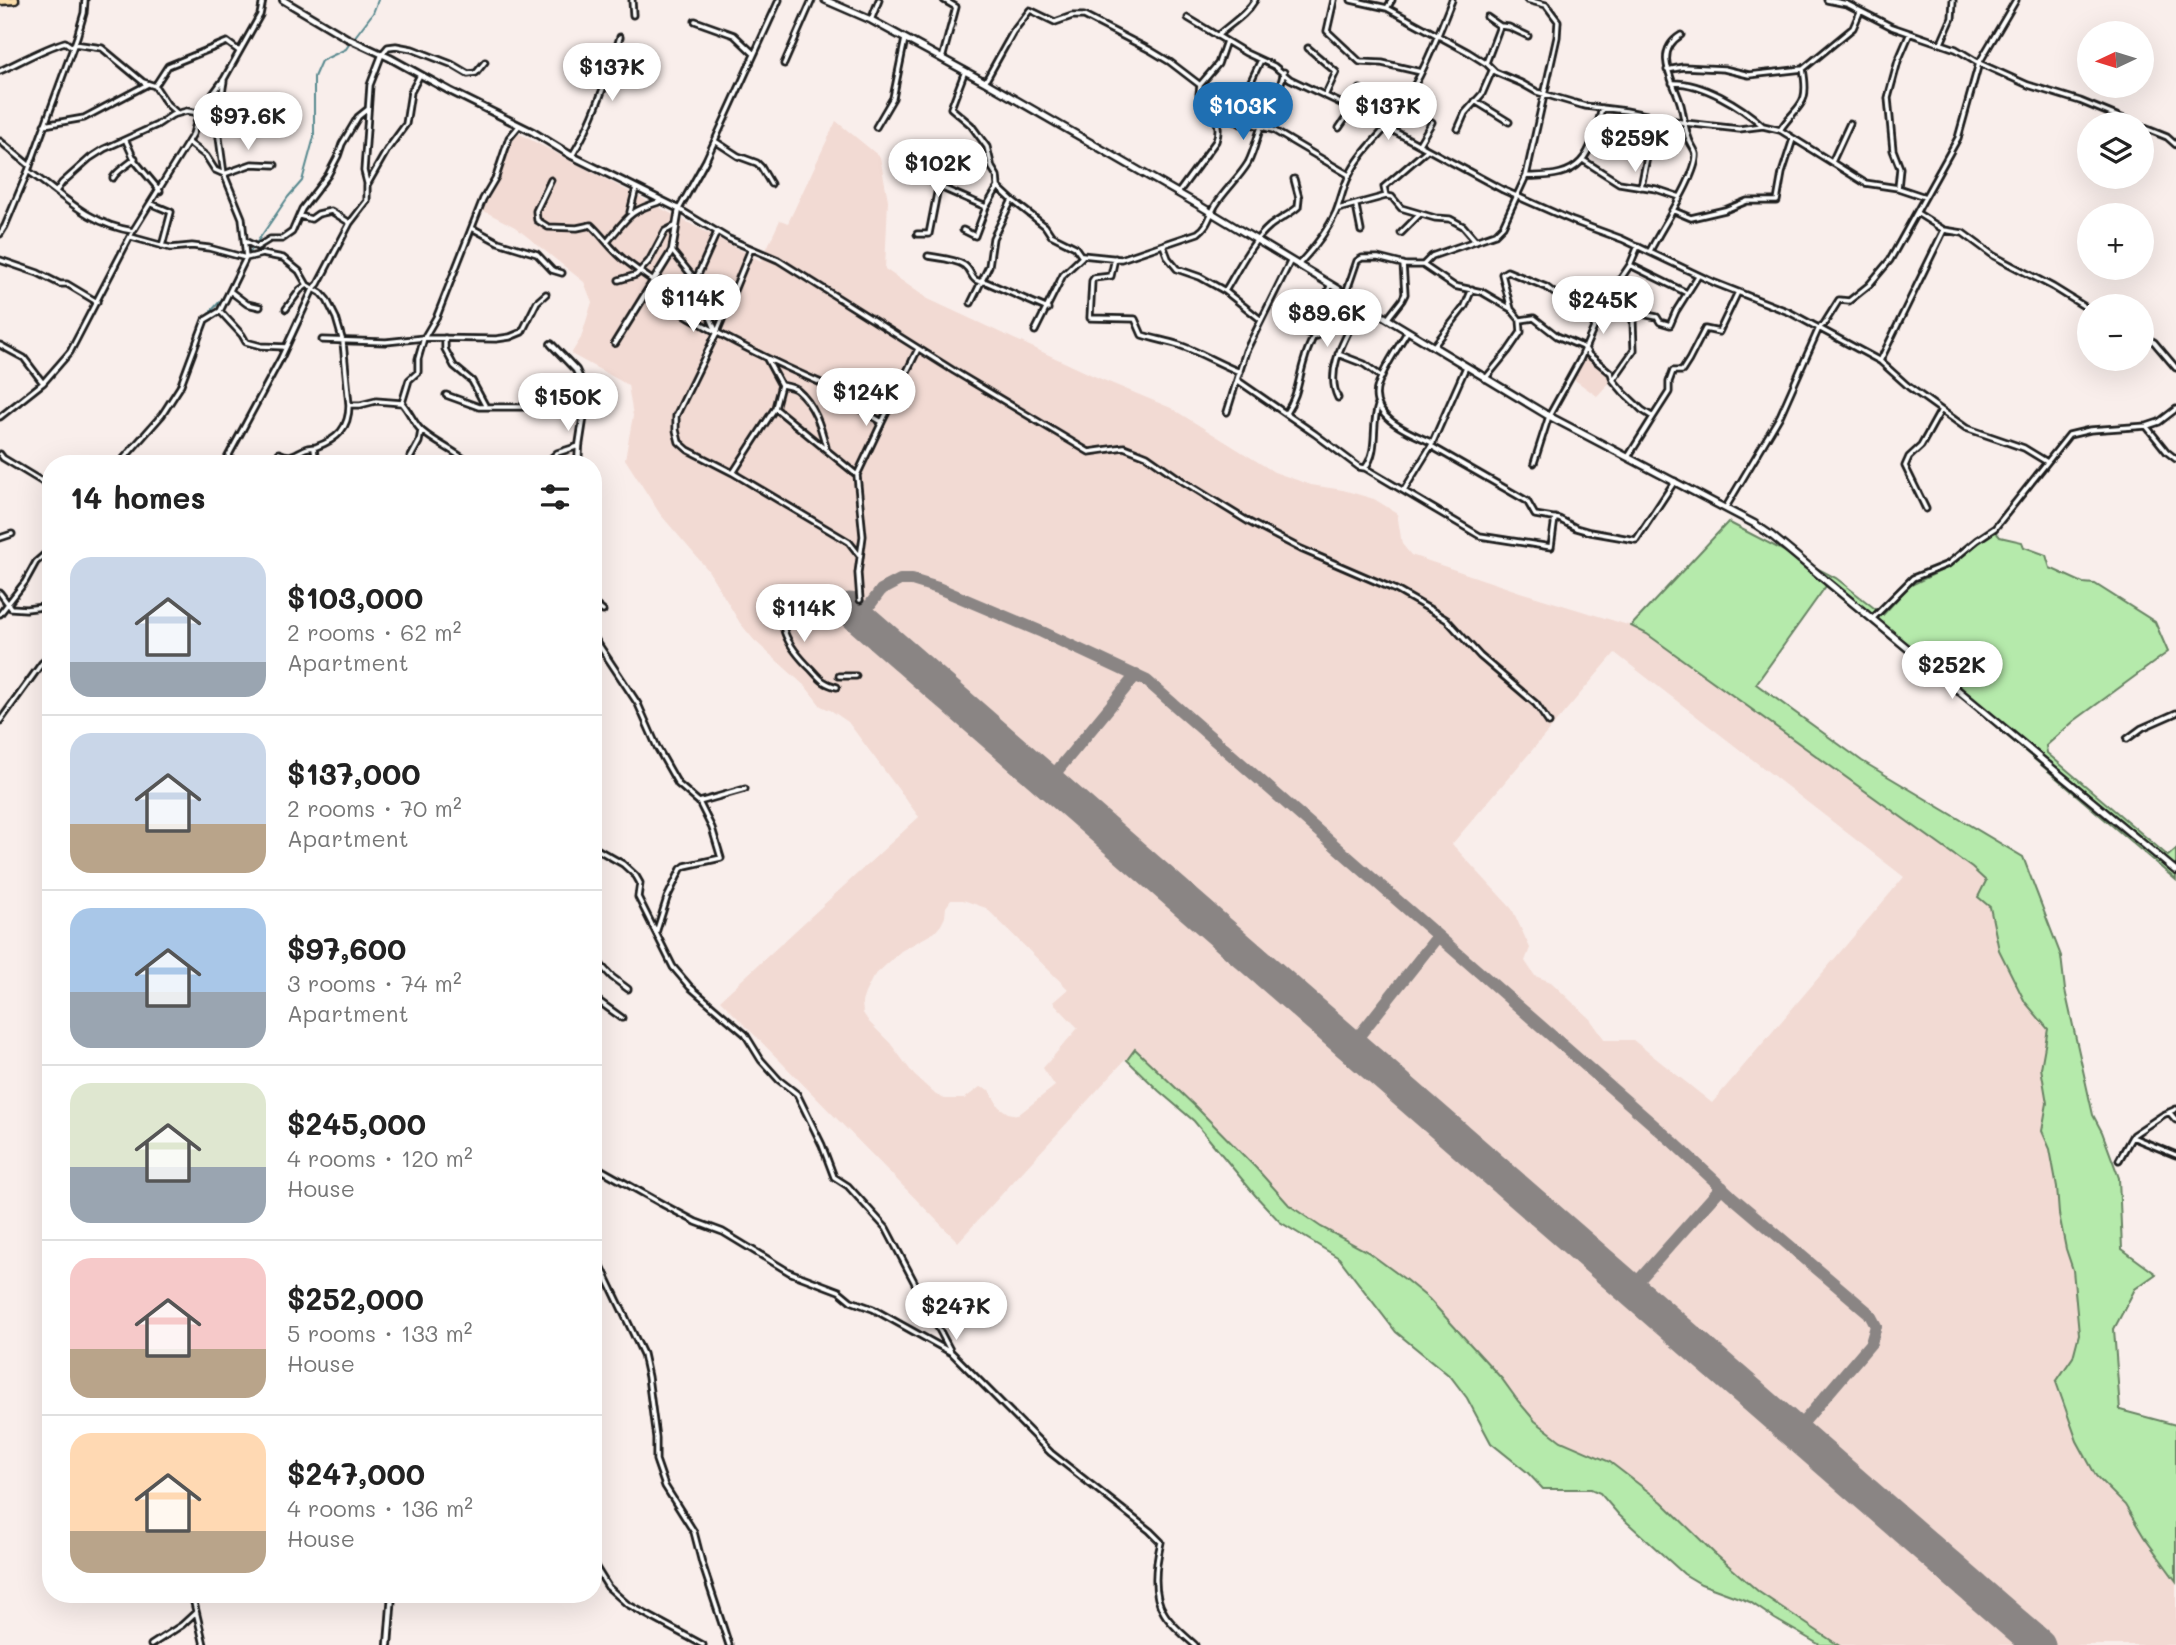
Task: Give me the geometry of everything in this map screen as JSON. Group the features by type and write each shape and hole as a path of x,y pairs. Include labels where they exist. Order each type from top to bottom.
{"main road":[{"path":"0,1 15,0"},
{"path":"825,0 871,20 985,82 1549,416 1739,514 1771,535 1873,618 2176,871"}],"street":[{"path":"0,234 30,166 84,13 85,0"},
{"path":"0,417 43,383 70,352 133,231 193,134 199,113 224,79 260,15 263,0"},
{"path":"283,0 359,45 503,116 572,156 679,209 717,232 778,260 1088,452 1124,447 1147,456 1249,522 1301,549 1396,590 1447,620 1480,656 1536,704 1549,723"},
{"path":"632,0 634,15"},
{"path":"615,343 672,251 679,209 715,141 779,0"},
{"path":"784,64 812,0"},
{"path":"871,20 879,0"},
{"path":"942,59 956,7 944,0"},
{"path":"1217,36 1250,9 1255,0"},
{"path":"1334,0 1327,31 1350,55 1360,62 1382,63 1421,72"},
{"path":"1352,0 1387,8 1486,63 1493,70 1545,94 1585,106 1685,123 1739,129 1763,126 1780,130 1866,183 1898,188 1925,197"},
{"path":"1387,8 1392,0"},
{"path":"1297,266 1317,245 1338,209 1349,175 1384,127 1397,114 1421,72 1452,0"},
{"path":"1423,265 1433,256 1495,234 1503,226 1527,176 1558,21 1546,5 1527,0"},
{"path":"1827,0 1847,4 1892,27 1941,43 2028,85 2080,100 2108,112"},
{"path":"1941,43 1952,18 1953,0"},
{"path":"1726,507 1780,416 1819,328 1839,300 1849,301 1868,285 1890,260 1917,213 1958,138 1979,63 2016,0"},
{"path":"985,82 1013,32 1030,10 1055,22 1072,16 1084,16 1150,50 1200,85"},
{"path":"1667,70 1683,67 1724,69 1749,75 1803,69 1853,28 1860,12"},
{"path":"1487,17 1500,26 1528,36"},
{"path":"1188,18 1284,72 1290,79 1351,108 1503,190 1650,251 1699,276 1788,312 1819,328 1880,361 1909,387 1966,428 2024,448 2047,462"},
{"path":"695,21 734,35 754,54"},
{"path":"1486,63 1500,26"},
{"path":"1898,188 1900,168 1893,150 1888,98 1898,61 1910,33"},
{"path":"1650,251 1692,174 1696,154 1688,138 1680,103 1667,70 1666,58 1670,46 1681,35"},
{"path":"572,156 588,129 601,98 620,37"},
{"path":"876,127 893,98 905,39"},
{"path":"1178,194 1216,141 1218,120 1212,108 1199,94 1200,85 1218,64 1226,41"},
{"path":"155,86 168,66 227,42 240,51"},
{"path":"0,71 59,44 102,48 143,82 155,86 177,113"},
{"path":"230,455 313,289 350,223 367,201 364,171 370,85 382,54 388,47 412,49 451,64 468,74 476,73 485,62"},
{"path":"1308,48 1336,72 1325,96"},
{"path":"1218,120 1241,95 1251,93 1250,83 1261,60"},
{"path":"1780,130 1805,100 1803,69"},
{"path":"1458,129 1465,113 1482,94 1493,70"},
{"path":"963,230 975,236 985,207 998,187 987,147 971,125 951,108 965,71"},
{"path":"998,187 1045,226 1051,235 1075,247 1082,255 1121,259 1198,233 1248,163 1267,113 1279,93 1284,72"},
{"path":"367,185 406,124 411,92 420,75"},
{"path":"128,455 162,415 180,387 205,320 220,312 246,258 242,218 224,174 217,123 224,79"},
{"path":"1672,83 1697,88 1728,100 1763,126"},
{"path":"44,125 84,118 148,84"},
{"path":"1339,128 1360,89"},
{"path":"1475,101 1509,122"},
{"path":"1527,176 1569,172 1583,160 1592,144 1602,108"},
{"path":"257,247 270,239 282,239 292,232 302,209 328,175 358,117 368,109"},
{"path":"57,190 90,158 104,149 177,113 199,113"},
{"path":"1225,114 1241,124 1273,130 1349,175"},
{"path":"503,116 511,124 513,133"},
{"path":"1641,187 1647,157 1643,136 1647,116"},
{"path":"1419,145 1432,122"},
{"path":"1832,162 1850,123"},
{"path":"402,403 407,384 418,372 418,359 424,338 437,316 483,200 519,125"},
{"path":"2154,132 2167,137 2176,145"},
{"path":"1672,210 1691,218 1725,210 1747,201 1777,201 1782,173 1793,139"},
{"path":"125,140 151,183 160,191"},
{"path":"0,141 30,166"},
{"path":"715,141 738,156 757,163 771,184"},
{"path":"188,142 206,156 215,170 224,174 252,164 275,165"},
{"path":"1386,197 1384,187 1427,150"},
{"path":"113,178 135,158"},
{"path":"1583,160 1619,183 1656,189 1679,197"},
{"path":"901,167 985,207"},
{"path":"27,171 57,190 69,204 92,218 109,226 133,231"},
{"path":"1225,291 1256,241 1298,206 1299,198 1294,178"},
{"path":"551,180 536,211 537,220 548,227 577,228 591,225 624,260 686,302"},
{"path":"917,234 929,233 940,187"},
{"path":"630,214 636,188"},
{"path":"1338,209 1392,197 1401,208 1450,219 1463,226 1476,241"},
{"path":"971,303 989,265 993,238 1012,200"},
{"path":"608,242 630,214 638,208 662,201"},
{"path":"152,204 171,212 162,246"},
{"path":"1356,205 1361,231"},
{"path":"300,216 311,219 331,211 350,223"},
{"path":"1917,213 1944,230 1964,233 1994,256 2077,302"},
{"path":"1401,233 1420,214"},
{"path":"618,280 636,275 649,261 665,231 675,226"},
{"path":"472,228 498,242 537,254 552,270 562,273"},
{"path":"1880,361 1944,230"},
{"path":"681,313 717,232"},
{"path":"131,237 162,246 209,248 246,258 262,254 283,258 299,271 307,285 327,300 343,342 349,418 347,425 332,439 296,455"},
{"path":"245,241 257,247 262,254"},
{"path":"1163,245 1168,258 1178,269 1225,291 1260,319"},
{"path":"1534,463 1549,416 1585,348 1605,302 1630,265 1638,246"},
{"path":"751,249 717,332 676,416 679,442 688,450 849,542 861,557"},
{"path":"672,251 695,281 717,332"},
{"path":"1035,331 1063,275 1078,263 1082,255"},
{"path":"928,256 960,262 968,268 975,280 986,282 1048,309"},
{"path":"1115,258 1111,276 1094,278 1092,281 1090,318 1135,320 1142,335 1178,344 1240,372"},
{"path":"1345,295 1357,261 1362,258 1423,265 1454,286 1482,292 1511,310 1520,320 1521,332 1485,379"},
{"path":"0,260 60,284 67,284 97,302"},
{"path":"1227,412 1246,351 1290,262"},
{"path":"1387,320 1405,293 1403,264"},
{"path":"1630,265 1687,293"},
{"path":"1511,310 1502,274 1507,271 1546,287 1574,308 1599,317"},
{"path":"1613,380 1634,350 1633,322 1637,313 1657,317 1660,322 1670,325 1699,276"},
{"path":"286,309 307,285"},
{"path":"1301,331 1317,336 1319,333 1322,308 1331,286"},
{"path":"1433,347 1465,306 1472,289"},
{"path":"646,290 681,313 767,359 828,386 831,392 882,422"},
{"path":"230,291 247,304 260,307"},
{"path":"1628,457 1669,391 1673,372 1682,371 1705,329 1719,332 1738,292"},
{"path":"322,340 386,342 424,338 502,338 522,331 537,302 546,295"},
{"path":"1338,398 1334,373 1338,354 1362,305"},
{"path":"220,312 246,342 261,346 286,347"},
{"path":"1520,320 1534,318 1557,336 1585,348 1589,355 1611,373 1613,380 1642,410 1653,417"},
{"path":"1365,468 1374,447 1377,387 1407,332"},
{"path":"1286,413 1300,384 1305,358 1314,335"},
{"path":"445,338 445,349 454,366 472,381 486,407"},
{"path":"2154,342 2176,368"},
{"path":"551,344 576,370 587,394 578,455"},
{"path":"0,345 24,358 43,383"},
{"path":"860,600 858,573 863,536 858,475 918,348"},
{"path":"1338,354 1364,364 1382,377"},
{"path":"767,359 781,384 796,389 820,421 827,449"},
{"path":"1404,490 1432,444 1466,368"},
{"path":"1237,380 1359,467 1404,490 1480,536 1551,547 1555,518"},
{"path":"733,474 775,408 781,384"},
{"path":"446,396 463,400 472,406 526,407 557,411 573,404 584,403"},
{"path":"349,405 376,401 402,403 421,430 460,455"},
{"path":"1378,406 1395,424 1527,501 1535,515 1555,518 1576,528 1638,540 1646,523 1675,481"},
{"path":"775,408 858,475"},
{"path":"1873,618 1913,578 1948,564 1995,528 2063,439 2075,432 2147,426 2159,422 2176,409"},
{"path":"1926,509 1905,466 1909,457 1921,446 1941,410"},
{"path":"2147,426 2167,452 2176,459"},
{"path":"412,455 419,442 421,430"},
{"path":"555,455 579,446"},
{"path":"314,448 316,455"},
{"path":"279,453 284,455"},
{"path":"0,454 42,482"},
{"path":"0,538 12,534"},
{"path":"3,602 25,582 42,557"},
{"path":"0,593 3,602 0,614"},
{"path":"803,594 792,601 783,614 789,645 825,684 837,687"},
{"path":"3,602 11,608 42,607"},
{"path":"602,650 638,704 657,747 678,784 699,802 712,828 721,858 681,869 667,898 656,933"},
{"path":"0,721 42,663"},
{"path":"839,676 856,676"},
{"path":"2127,739 2142,728 2176,713"},
{"path":"697,803 744,789"},
{"path":"697,803 705,813"},
{"path":"697,803 714,831 721,854"},
{"path":"602,852 623,864 636,876 640,883 638,897 673,967 690,987 745,1034 761,1060 796,1094 822,1145 834,1177 848,1186 887,1228 952,1353"},
{"path":"602,965 628,989"},
{"path":"602,1004 622,1018"},
{"path":"2119,1160 2132,1137 2176,1109"},
{"path":"2169,1112 2176,1120"},
{"path":"2132,1137 2176,1155"},
{"path":"602,1170 696,1222 723,1232 789,1272 839,1291 851,1301 873,1309 952,1353 1051,1454 1161,1542 1156,1578 1159,1602 1164,1614 1195,1645"},
{"path":"602,1268 643,1353 656,1438 656,1460 665,1486 694,1532 729,1645"},
{"path":"602,1577 608,1587 627,1604 703,1645"},
{"path":"193,1603 204,1645"},
{"path":"388,1645 391,1603"},
{"path":"150,1645 182,1625 195,1613"}],"shaded area":[{"path":"836,121 880,157 888,200 885,269 928,299 1094,376 1171,408 1274,472 1311,485 1374,499 1397,513 1402,544 1411,555 1631,626 1647,634 1972,868 1986,881 2000,951 2025,1002 2048,1029 2041,1068 2047,1103 2043,1131 2050,1149 2059,1214 2073,1270 2079,1334 2073,1357 2056,1382 2062,1404 2096,1476 2125,1505 2176,1581 2176,1645 1838,1645 1759,1592 1662,1502 1610,1462 1561,1441 1535,1421 1429,1299 1368,1252 1321,1227 1289,1205 1197,1108 1135,1049 958,1242 720,1000 919,817 848,722 821,706 806,687 754,640 740,623 708,570 660,514 625,459 633,416 628,385 571,354 581,338 592,302 584,282 515,227 482,210 516,132 761,261 780,220 788,223","holes":["1615,653 1904,877 1712,1103 1633,1040 1605,1040 1590,1019 1551,982 1535,976 1525,961 1530,948 1512,909 1452,844","951,900 963,900 986,908 1068,989 1053,1002 1078,1028 1043,1068 1055,1086 1018,1115 999,1107 989,1090 980,1087 964,1099 945,1099 936,1095 914,1075 863,1013 862,1002 873,977 901,951 935,932 941,925"]},
{"path":"1585,357 1602,368 1612,380 1597,396 1572,378"}],"green space":[{"path":"1728,522 1836,578 1883,615 1909,586 1951,566 1976,542 1994,530 2000,537 2022,542 2024,547 2046,555 2050,568 2083,583 2095,584 2155,622 2168,652 2074,721 2046,746 2047,753 2168,856 2176,849 2176,880 1958,694 1826,586 1756,684 1862,761 2023,857 2061,956 2065,990 2093,1115 2119,1178 2122,1249 2156,1274 2135,1289 2114,1329 2120,1410 2176,1425 2176,1581 2125,1505 2096,1476 2077,1441 2056,1382 2073,1357 2079,1334 2073,1270 2059,1214 2050,1149 2042,1131 2047,1103 2041,1068 2048,1029 2025,1002 1999,950 1990,907 1978,897 1986,881 1972,868 1647,634 1631,626"},
{"path":"1135,1049 1197,1108 1289,1205 1321,1227 1368,1252 1429,1299 1502,1379 1535,1421 1561,1441 1610,1462 1662,1502 1759,1592 1838,1645 1820,1645 1750,1602 1701,1584 1684,1574 1619,1515 1600,1493 1591,1489 1543,1489 1527,1472 1491,1443 1467,1398 1451,1377 1396,1332 1339,1258 1280,1222 1194,1121 1127,1060"}],"waterway":[{"path":"354,38 373,13 378,0"},
{"path":"246,258 302,181 314,137 314,77 321,61 346,49 350,43"},
{"path":"205,318 231,284"},
{"path":"189,357 202,323"},
{"path":"155,421 170,400"},
{"path":"0,609 42,554"}],"taxiway":[{"path":"860,618 881,590 900,580 912,580 938,588 1042,632 1147,681 1673,1142 1731,1196 1869,1313 1876,1326 1871,1343 1795,1432"},
{"path":"1048,782 1136,675"},
{"path":"1351,1046 1438,936"},
{"path":"1631,1289 1722,1187"}],"runway":[{"path":"850,609 2039,1645"}]}
